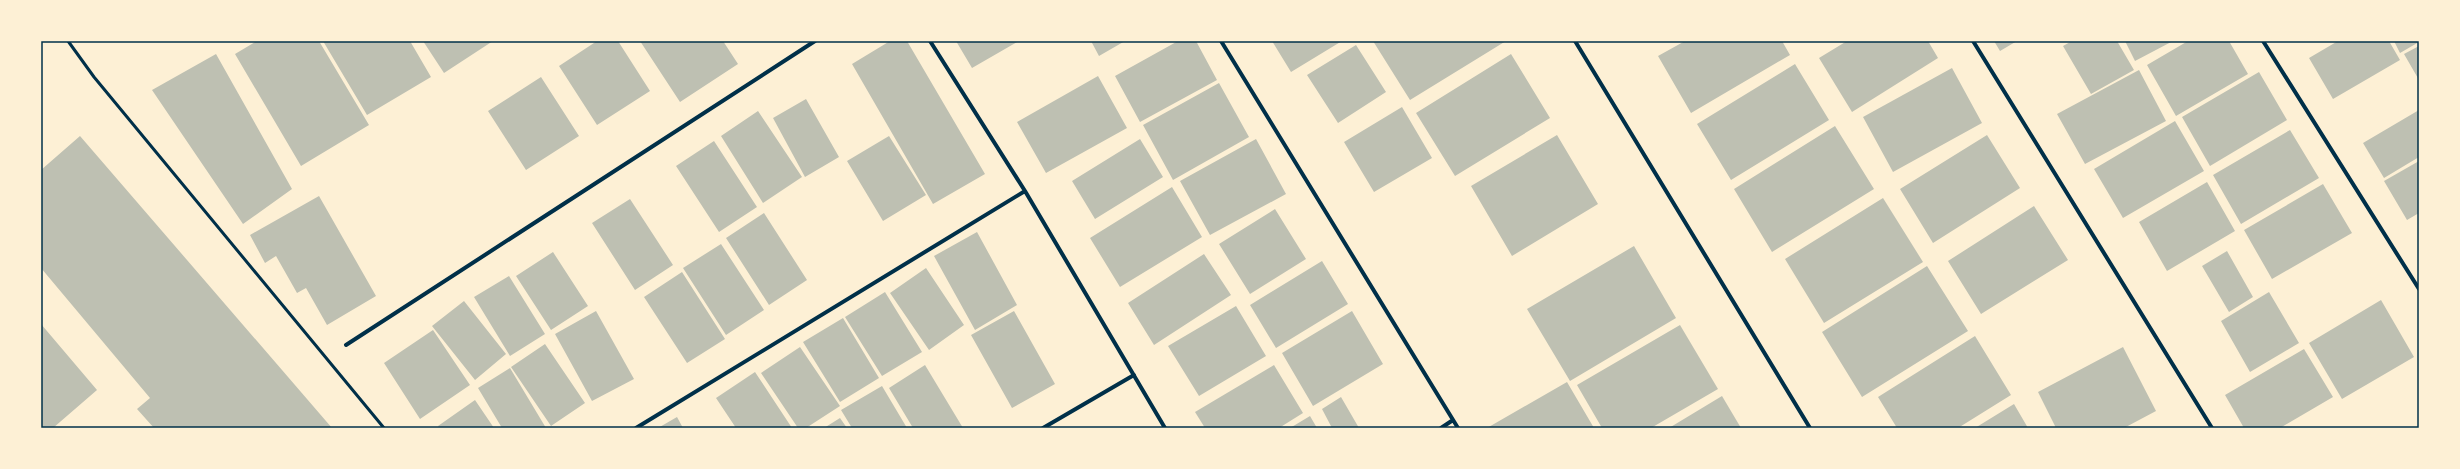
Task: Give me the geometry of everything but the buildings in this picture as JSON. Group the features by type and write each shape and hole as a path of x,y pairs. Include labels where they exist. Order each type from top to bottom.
{"street":[{"path":"346,345 814,41"},
{"path":"930,41 1025,191 1165,428"},
{"path":"1221,41 1458,428"},
{"path":"1575,41 1810,428"},
{"path":"1972,41 2212,428"},
{"path":"2263,41 2419,289"},
{"path":"636,428 1025,191"},
{"path":"1043,428 1134,375"},
{"path":"1441,428 1453,420"}],"lane":[{"path":"68,41 94,77 384,428"}]}
